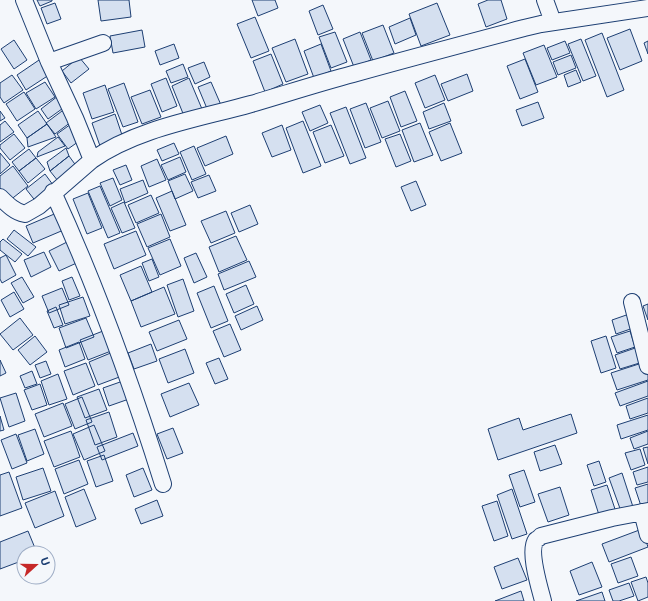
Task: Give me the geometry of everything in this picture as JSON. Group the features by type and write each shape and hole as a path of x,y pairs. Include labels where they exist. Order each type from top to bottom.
{"street":[{"path":"24,0 49,62 75,118 92,160"},
{"path":"545,0 553,22"},
{"path":"0,198 14,210 26,214 39,206 53,192 92,160 110,148 147,133 353,74 524,28 625,6 648,8"},
{"path":"49,62 103,43"},
{"path":"53,192 83,259 105,316 163,484"},
{"path":"632,302 648,366"},
{"path":"543,601 533,555 536,540 541,536 645,512 648,535"}],"building":[{"path":"37,0 52,0 52,1 40,6"},
{"path":"98,0 129,0 131,17 101,21"},
{"path":"252,0 275,0 278,8 258,16"},
{"path":"488,0 501,0 507,19 486,27 478,4"},
{"path":"55,3 61,19 47,24 41,8"},
{"path":"437,3 450,35 421,46 409,14"},
{"path":"323,5 333,29 318,35 309,11"},
{"path":"255,17 269,51 251,58 237,24"},
{"path":"410,18 416,35 395,44 389,27"},
{"path":"383,25 394,53 373,61 362,33"},
{"path":"630,29 642,61 620,70 607,38"},
{"path":"142,30 145,47 113,53 110,36"},
{"path":"335,32 347,62 331,68 319,37"},
{"path":"360,32 371,60 354,67 343,39"},
{"path":"602,33 624,90 607,97 585,40"},
{"path":"295,39 308,74 286,82 272,48"},
{"path":"581,39 596,76 583,81 568,44"},
{"path":"14,40 27,60 14,69 1,49"},
{"path":"565,41 570,53 552,60 547,48"},
{"path":"648,41 648,54 644,43"},
{"path":"174,44 179,58 160,65 155,51"},
{"path":"321,44 331,71 314,78 304,51"},
{"path":"544,45 557,77 536,85 523,53"},
{"path":"271,54 283,84 265,92 253,61"},
{"path":"571,55 576,68 558,75 553,62"},
{"path":"79,57 89,69 71,83 62,71"},
{"path":"42,58 52,73 26,90 17,75"},
{"path":"525,59 538,92 520,99 507,66"},
{"path":"204,62 210,77 195,84 188,68"},
{"path":"183,64 188,77 171,83 166,71"},
{"path":"576,70 581,82 568,87 564,75"},
{"path":"467,74 473,91 448,101 441,84"},
{"path":"12,75 23,90 4,103 0,97 0,83"},
{"path":"435,75 445,100 425,108 415,83"},
{"path":"166,78 177,106 162,112 151,84"},
{"path":"189,78 202,109 184,116 172,86"},
{"path":"45,82 55,97 36,109 26,93"},
{"path":"211,82 221,105 208,111 198,87"},
{"path":"124,83 138,122 123,127 108,89"},
{"path":"105,85 114,112 92,119 83,93"},
{"path":"150,90 161,117 142,124 131,97"},
{"path":"405,91 417,121 401,127 390,97"},
{"path":"24,92 35,109 17,121 6,104"},
{"path":"58,96 66,106 48,119 41,109"},
{"path":"388,101 400,131 382,138 370,108"},
{"path":"538,102 544,118 522,126 516,110"},
{"path":"366,103 381,142 365,148 350,109"},
{"path":"444,103 451,121 429,129 423,112"},
{"path":"320,105 328,123 310,131 302,112"},
{"path":"346,107 366,158 350,164 330,113"},
{"path":"66,108 75,119 55,134 46,123"},
{"path":"0,111 5,118 0,121"},
{"path":"38,111 47,124 27,138 18,125"},
{"path":"115,114 123,138 100,146 92,123"},
{"path":"5,121 14,132 0,142 0,125"},
{"path":"303,121 321,166 303,173 286,128"},
{"path":"420,123 433,155 414,162 402,130"},
{"path":"450,123 462,153 441,161 429,132"},
{"path":"47,124 56,137 28,147 27,138"},
{"path":"71,124 82,139 68,149 57,134"},
{"path":"282,125 291,150 272,157 262,133"},
{"path":"331,125 344,156 325,163 313,132"},
{"path":"14,134 25,148 10,160 0,148 0,145"},
{"path":"400,134 411,161 396,167 385,139"},
{"path":"226,136 233,154 205,166 197,148"},
{"path":"58,137 65,146 37,157 38,152"},
{"path":"174,143 179,154 162,161 157,150"},
{"path":"194,146 206,174 192,180 180,152"},
{"path":"66,148 69,156 50,171 47,162"},
{"path":"29,149 36,158 19,171 12,162"},
{"path":"0,153 10,165 0,174"},
{"path":"69,156 77,167 58,181 50,171"},
{"path":"180,157 186,172 168,180 161,165"},
{"path":"36,158 45,169 28,183 19,171"},
{"path":"157,159 166,180 149,187 141,166"},
{"path":"126,165 132,180 120,185 113,170"},
{"path":"13,166 28,186 9,201 0,190 0,176"},
{"path":"45,174 56,189 37,203 26,189"},
{"path":"185,174 193,191 175,199 168,181"},
{"path":"209,175 216,191 198,198 191,182"},
{"path":"113,178 122,200 110,206 100,183"},
{"path":"143,180 148,193 125,203 120,189"},
{"path":"416,181 426,205 411,211 401,187"},
{"path":"100,186 120,233 108,238 88,191"},
{"path":"172,191 186,225 170,231 156,198"},
{"path":"88,193 102,228 87,234 73,199"},
{"path":"151,195 159,213 136,223 128,205"},
{"path":"124,202 135,228 122,233 111,208"},
{"path":"250,205 258,224 239,232 231,213"},
{"path":"226,211 235,233 211,243 201,221"},
{"path":"59,212 66,229 33,243 26,226"},
{"path":"161,214 170,237 147,247 137,224"},
{"path":"14,230 36,247 28,256 7,239"},
{"path":"136,231 146,255 114,269 104,244"},
{"path":"236,236 247,260 219,272 209,247"},
{"path":"3,239 22,254 15,262 0,250 0,242"},
{"path":"170,239 181,266 160,275 148,248"},
{"path":"71,240 81,261 59,271 49,251"},
{"path":"44,252 51,267 31,277 24,260"},
{"path":"196,253 207,277 194,283 184,258"},
{"path":"6,255 16,275 2,283 0,279 0,258"},
{"path":"152,259 159,277 149,281 142,263"},
{"path":"249,261 256,277 224,290 218,274"},
{"path":"141,266 152,292 131,301 120,275"},
{"path":"22,277 34,297 23,303 11,283"},
{"path":"72,277 80,296 69,300 62,281"},
{"path":"183,279 194,311 178,317 167,285"},
{"path":"246,285 254,304 234,313 226,294"},
{"path":"214,286 228,321 211,328 197,293"},
{"path":"164,287 175,314 141,327 131,301"},
{"path":"62,288 69,305 49,313 42,296"},
{"path":"14,292 24,309 10,317 1,300"},
{"path":"83,297 90,316 65,324 59,305"},
{"path":"648,304 648,320 643,306"},
{"path":"257,306 263,320 241,330 235,316"},
{"path":"56,307 63,325 54,328 47,311"},
{"path":"635,312 639,326 616,334 612,320"},
{"path":"20,318 33,335 13,350 0,334"},
{"path":"86,318 94,337 66,348 59,328"},
{"path":"179,320 187,339 157,351 149,332"},
{"path":"230,324 241,350 224,357 213,331"},
{"path":"103,331 111,351 88,360 80,340"},
{"path":"630,331 635,347 617,353 611,337"},
{"path":"35,336 47,352 30,365 18,350"},
{"path":"606,336 616,368 601,373 591,341"},
{"path":"79,342 85,359 65,367 59,350"},
{"path":"151,344 157,361 134,369 128,353"},
{"path":"641,346 646,361 620,369 615,355"},
{"path":"185,349 194,373 168,383 159,359"},
{"path":"113,352 122,376 98,385 89,362"},
{"path":"219,358 228,379 215,384 206,363"},
{"path":"0,360 6,373 0,376"},
{"path":"46,361 51,374 40,378 35,365"},
{"path":"645,362 648,371 648,380 617,390 611,373"},
{"path":"86,363 95,386 73,395 64,371"},
{"path":"32,371 37,384 25,388 20,376"},
{"path":"58,374 67,399 49,405 41,381"},
{"path":"123,381 129,399 109,406 103,388"},
{"path":"648,381 648,396 620,406 615,393"},
{"path":"189,383 199,405 170,417 161,394"},
{"path":"40,384 47,405 32,410 24,390"},
{"path":"99,389 107,410 85,418 77,397"},
{"path":"16,393 25,421 9,427 0,398"},
{"path":"82,397 92,422 75,429 65,404"},
{"path":"648,398 648,413 630,419 626,406"},
{"path":"63,403 72,426 44,437 35,414"},
{"path":"109,412 117,437 95,445 86,420"},
{"path":"571,414 577,433 498,460 488,429 519,418 523,430"},
{"path":"648,415 648,430 621,439 617,425"},
{"path":"0,416 4,430 0,431"},
{"path":"94,425 105,451 84,460 73,434"},
{"path":"173,428 183,453 167,459 157,434"},
{"path":"35,429 44,454 27,461 18,435"},
{"path":"71,431 80,457 54,467 44,441"},
{"path":"648,431 648,444 634,449 630,438"},
{"path":"133,433 138,446 102,460 97,447"},
{"path":"16,434 27,463 12,469 1,440"},
{"path":"555,445 562,464 540,471 534,452"},
{"path":"648,447 648,464 643,448"},
{"path":"640,449 645,465 631,470 625,453"},
{"path":"104,455 113,481 96,487 87,461"},
{"path":"79,460 88,484 64,494 55,469"},
{"path":"599,461 606,482 594,486 587,465"},
{"path":"648,467 648,482 637,485 633,472"},
{"path":"43,468 51,491 23,500 16,477"},
{"path":"143,468 152,490 134,497 126,475"},
{"path":"524,470 535,502 520,507 509,475"},
{"path":"9,472 22,508 0,516 0,475"},
{"path":"622,473 634,510 622,514 609,478"},
{"path":"648,484 648,507 642,509 635,488"},
{"path":"607,485 616,512 600,518 591,490"},
{"path":"560,487 569,515 548,522 538,494"},
{"path":"84,489 96,519 76,527 65,497"},
{"path":"512,489 527,534 512,539 497,495"},
{"path":"55,491 64,516 35,528 25,503"},
{"path":"157,500 163,516 141,524 135,509"},
{"path":"497,501 508,536 494,541 482,506"},
{"path":"642,529 648,547 609,562 602,544"},
{"path":"28,531 34,545 16,545 16,563 0,569 0,542"},
{"path":"631,557 638,576 618,583 611,564"},
{"path":"518,558 527,580 502,589 494,567"},
{"path":"592,562 602,587 579,595 570,571"},
{"path":"646,577 648,583 648,597 638,601 631,582"},
{"path":"629,583 634,596 619,601 613,601 609,590"},
{"path":"521,591 524,601 495,601"},
{"path":"602,592 605,601 576,601"}]}
